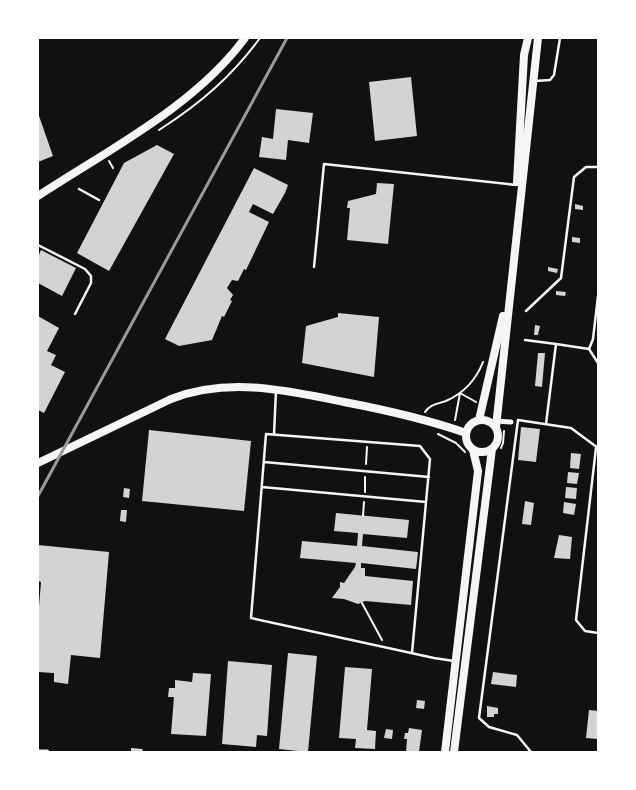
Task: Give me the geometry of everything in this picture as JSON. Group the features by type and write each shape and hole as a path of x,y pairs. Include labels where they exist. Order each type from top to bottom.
{"main road":[{"path":"38,196 184,100 226,62 245,38"},
{"path":"479,420 484,406 505,305 517,185 524,55 528,38"},
{"path":"454,752 492,449 498,441 496,424 538,38"},
{"path":"38,463 189,392 234,386 276,388 422,418 466,433"},
{"path":"445,752 478,470 473,450 467,442 466,433 471,424 479,420 496,424"},
{"path":"473,450 483,452 492,449"}],"street":[{"path":"496,424 511,422"},
{"path":"38,752 47,752"}],"lane":[{"path":"533,80 550,80 554,75 560,38"},
{"path":"314,266 324,164 517,185"},
{"path":"526,311 561,278 574,177 586,167 598,167"},
{"path":"79,189 99,200"},
{"path":"38,245 85,269 91,276 91,283 75,314"},
{"path":"589,349 593,340 598,296"},
{"path":"526,340 589,349 598,363"},
{"path":"546,424 556,344"},
{"path":"274,434 276,388"},
{"path":"518,420 478,718 489,727 517,735 531,752"},
{"path":"511,422 518,420 571,428 598,448 576,620 585,631 598,633"},
{"path":"412,653 430,459 420,446 266,434 251,618 412,653 456,661"},
{"path":"264,462 429,477"},
{"path":"262,487 426,502"}],"path":[{"path":"108,160 113,168"},
{"path":"422,418 428,407 460,393 477,376 484,359"},
{"path":"460,393 484,406"},
{"path":"450,440 460,393"},
{"path":"363,516 368,442"},
{"path":"362,603 385,647"}],"building":[{"path":"411,77 417,136 375,141 369,82"},
{"path":"276,109 313,113 309,143 288,140 286,160 259,157 262,137 273,139"},
{"path":"38,113 53,156 38,162"},
{"path":"157,145 174,154 109,271 77,253 124,163"},
{"path":"254,168 288,185 285,193 273,214 253,204 249,212 269,222 246,270 244,269 238,281 232,280 227,288 233,295 230,300 232,301 224,317 222,316 212,340 179,346 165,339"},
{"path":"377,183 394,184 388,244 347,240 350,208 347,208 348,201 376,194"},
{"path":"575,204 583,206 583,210 575,209"},
{"path":"572,237 580,238 580,243 572,242"},
{"path":"41,250 76,268 62,296 38,283 38,257"},
{"path":"548,267 558,269 557,273 548,271"},
{"path":"556,291 566,292 565,296 556,295"},
{"path":"338,313 379,317 374,377 302,363 306,326 338,317"},
{"path":"38,316 59,328 47,351 56,355 51,365 65,372 44,413 38,410"},
{"path":"535,325 540,326 538,335 534,335"},
{"path":"538,353 545,353 542,387 535,386"},
{"path":"521,427 540,429 536,462 518,460"},
{"path":"149,430 251,441 244,511 142,501"},
{"path":"571,453 581,454 579,469 570,468"},
{"path":"568,472 579,473 577,484 567,483"},
{"path":"566,487 577,488 576,499 565,498"},
{"path":"124,488 130,489 129,498 123,497"},
{"path":"525,501 534,503 531,525 522,524"},
{"path":"564,502 576,504 574,515 563,513"},
{"path":"121,510 127,510 126,522 120,521"},
{"path":"336,513 409,520 407,538 363,534 362,546 418,552 416,569 361,563 361,568 365,568 365,576 413,581 411,605 365,601 358,604 344,599 332,598 340,587 340,582 344,583 356,563 300,558 302,541 357,546 358,533 334,531"},
{"path":"559,535 572,537 570,559 554,558"},
{"path":"38,545 109,552 100,658 71,655 68,684 54,682 54,673 38,672 38,618 41,582 38,581"},
{"path":"288,653 317,656 308,752 279,749"},
{"path":"228,661 272,665 267,736 257,735 256,747 222,744"},
{"path":"345,667 372,669 367,730 376,731 375,749 355,748 356,739 339,738"},
{"path":"493,672 517,675 516,687 491,684"},
{"path":"193,673 211,674 206,736 171,734 174,697 168,697 169,688 175,688 175,680 192,682"},
{"path":"417,700 425,701 424,709 416,708"},
{"path":"487,706 498,708 498,714 494,714 494,717 487,717"},
{"path":"589,710 598,711 598,739 586,738"},
{"path":"409,728 422,730 419,752 406,752 407,739 404,739 405,733 408,733"},
{"path":"386,729 393,730 392,739 384,738"},
{"path":"131,748 143,749 142,752 131,752"}],"railway":[{"path":"38,496 287,38"}]}
